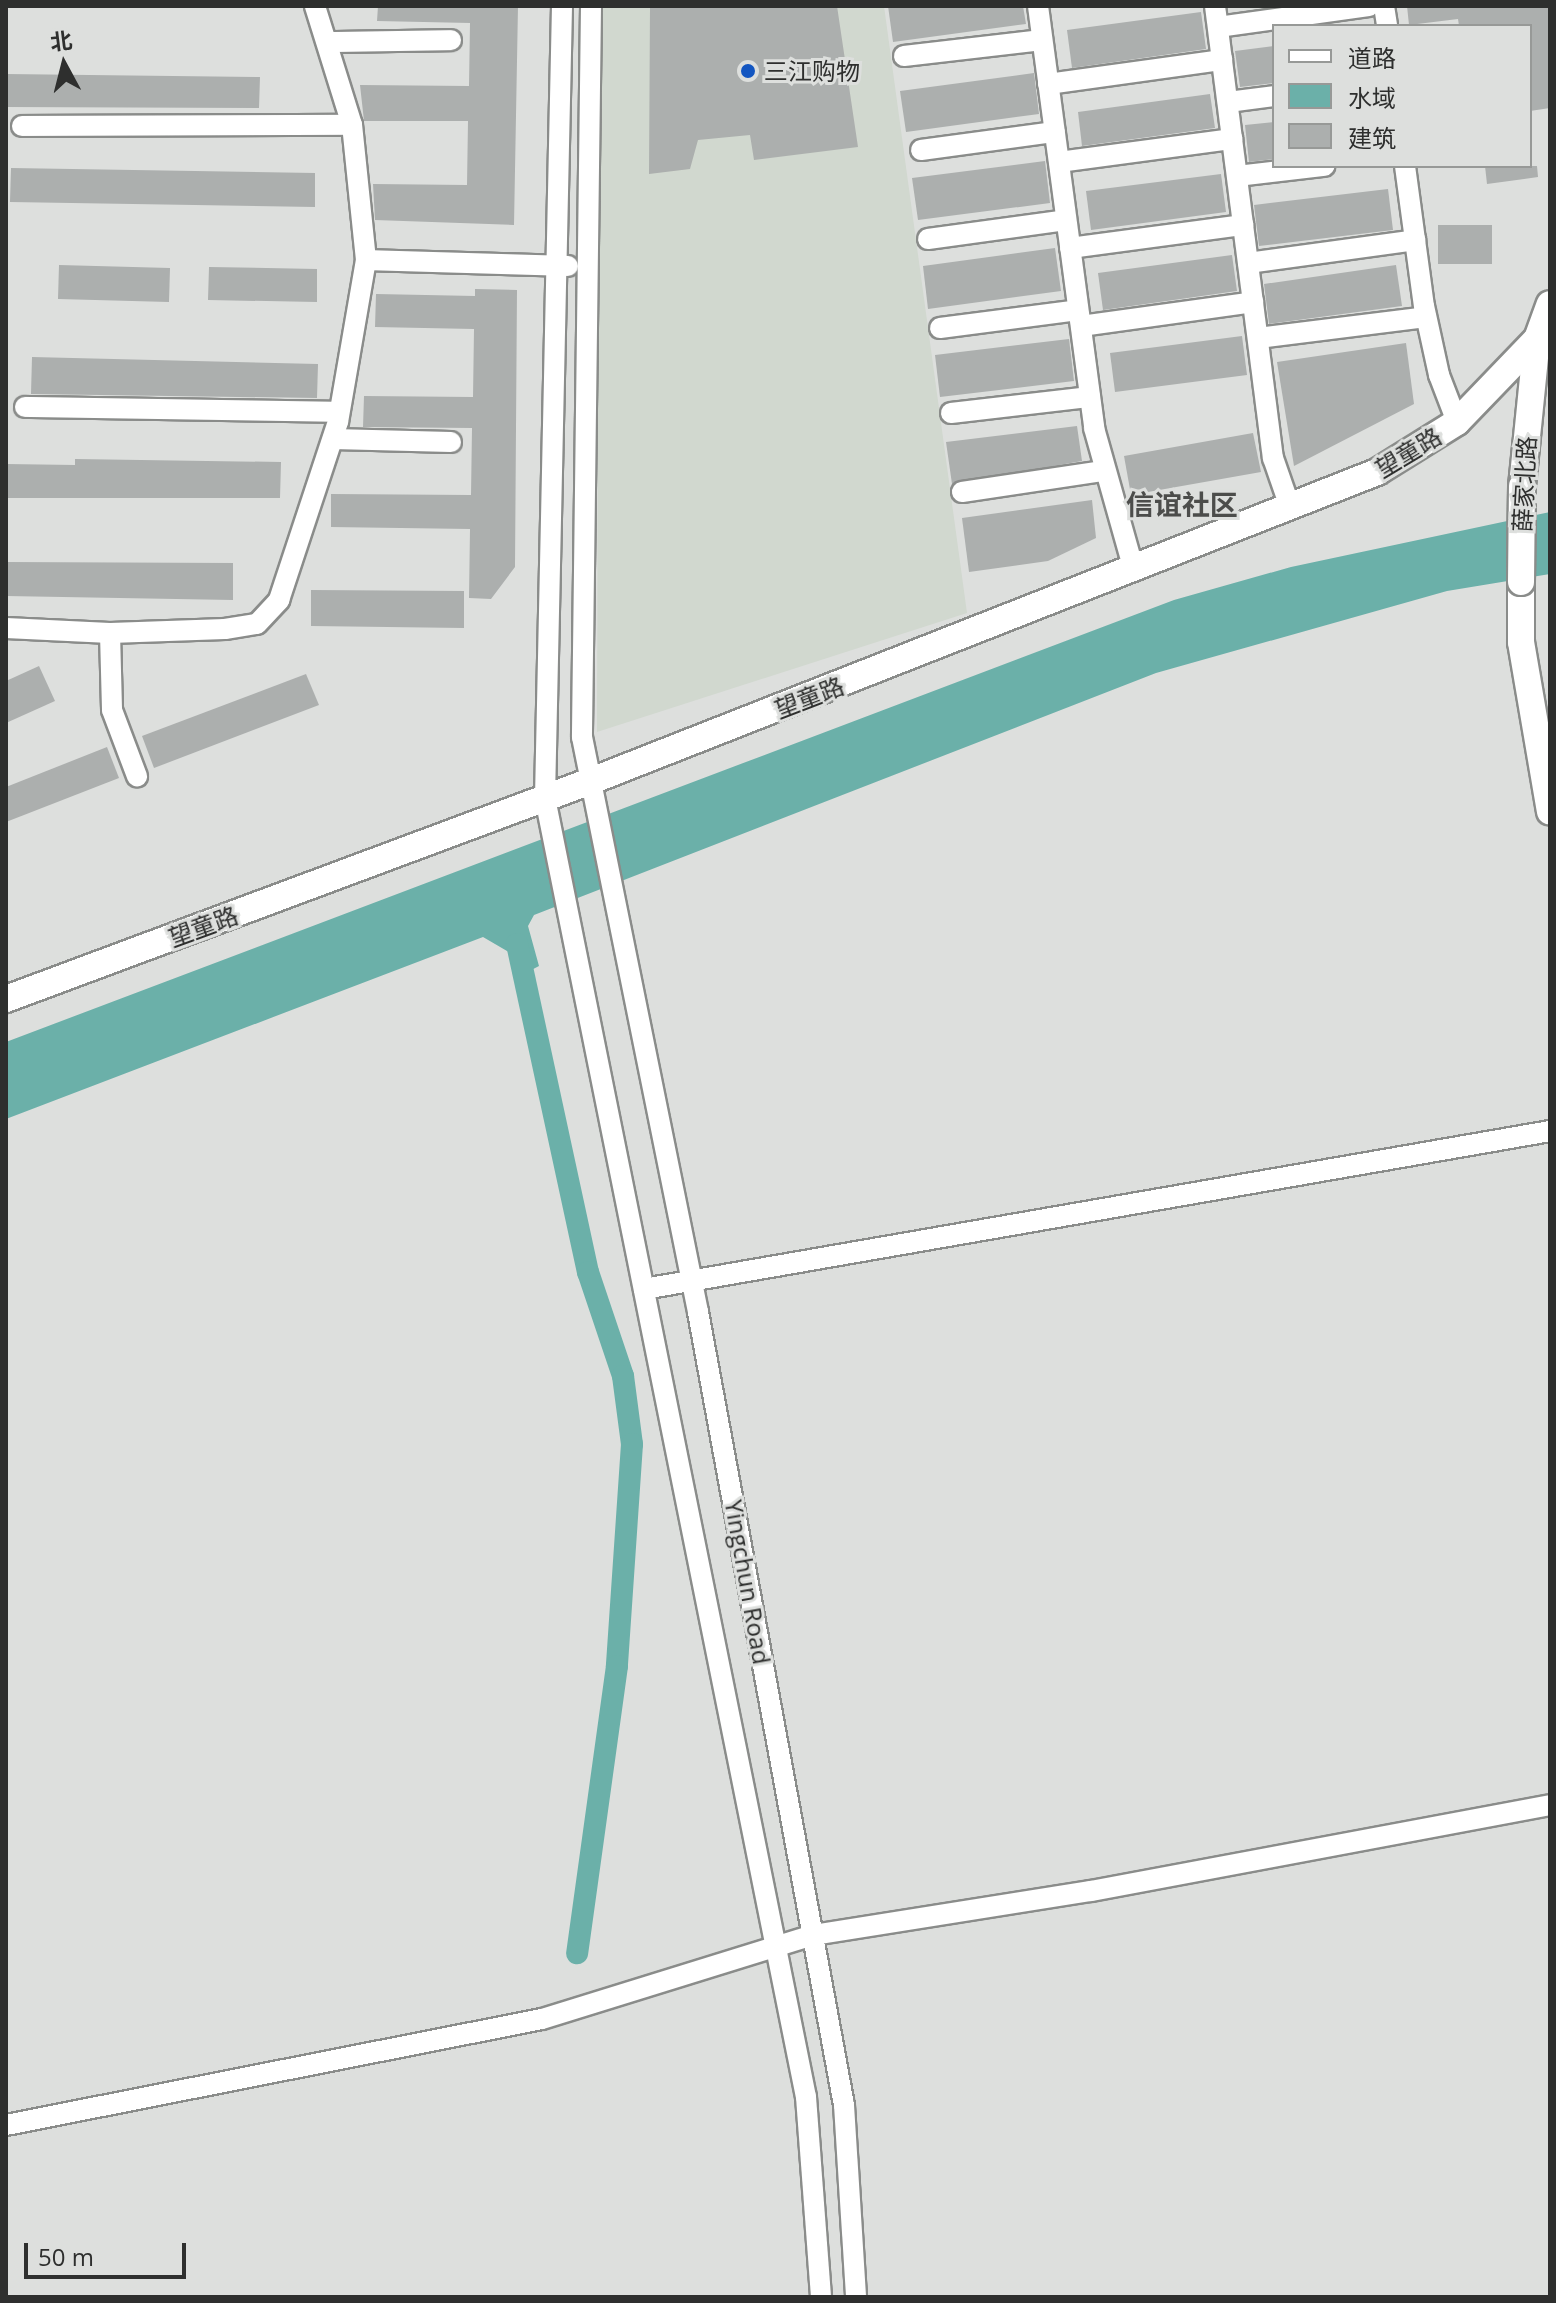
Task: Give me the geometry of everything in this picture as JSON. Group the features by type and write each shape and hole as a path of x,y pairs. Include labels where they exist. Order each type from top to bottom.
{"main road":[{"name":"望童路","path":"6,999 591,781 1377,472 1457,422 1537,339 1550,304"},
{"name":"薛家北路","path":"1537,339 1522,486 1521,642 1550,812"}],"street":[{"path":"8,632 110,633 257,624 279,600 292,572 333,439 366,260 352,125 329,42 315,6"},
{"name":"Yingchun Road","path":"562,6 545,798 806,2097 821,2297"},
{"name":"Yingchun Road","path":"591,6 584,267 582,737 692,1283 844,2105 856,2297"},
{"path":"1038,6 1090,397 1103,471 1134,570"},
{"path":"1290,507 1273,458 1216,16 1369,6"},
{"path":"329,42 451,40"},
{"path":"904,56 1042,40"},
{"path":"1048,84 1222,60"},
{"path":"1228,102 1272,96"},
{"path":"22,126 352,125"},
{"path":"921,150 1055,132"},
{"path":"1059,162 1232,139"},
{"path":"1237,176 1307,168"},
{"path":"1405,168 1426,317 1439,375 1457,422"},
{"path":"928,239 1066,220"},
{"path":"1070,248 1243,225"},
{"path":"1248,263 1415,240"},
{"path":"366,260 584,267"},
{"path":"940,328 1253,302"},
{"path":"1258,338 1426,317"},
{"path":"951,413 1090,397"},
{"path":"25,407 339,412"},
{"path":"333,439 451,442"},
{"path":"962,492 1103,471"},
{"path":"110,633 112,710 137,776"},
{"path":"644,1289 1550,1131"},
{"path":"6,2125 542,2019 777,1949 813,1935 1091,1891 1550,1805"}],"shaded area":[{"path":"599,6 884,6 967,613 597,732"}],"water":[{"path":"1550,512 1550,574 1447,591 1156,673 534,915 528,926 539,966 516,978 512,954 483,937 6,1119 6,1042 1174,600 1291,567"}],"building":[{"path":"378,6 518,6 514,225 375,220 373,184 467,185 468,121 364,121 360,85 469,86 470,23 377,21"},
{"name":"三江购物","path":"650,6 837,6 858,147 754,160 750,135 698,140 690,169 649,174"},
{"path":"888,6 1023,6 1026,24 893,42"},
{"path":"1407,6 1550,6 1550,108 1532,111 1532,24 1459,24 1458,19 1409,24"},
{"path":"1201,12 1206,49 1072,68 1067,30"},
{"path":"1272,46 1272,83 1240,87 1235,51"},
{"path":"1034,73 1039,114 906,132 900,91"},
{"path":"6,74 260,77 259,108 6,107"},
{"path":"1210,94 1215,128 1082,146 1078,112"},
{"path":"1272,122 1272,159 1249,162 1245,125"},
{"path":"1045,161 1050,203 918,220 912,178"},
{"path":"1537,166 1538,177 1487,184 1485,168"},
{"path":"11,168 315,173 315,207 10,202"},
{"path":"1221,174 1226,212 1091,230 1086,191"},
{"path":"1388,189 1393,230 1259,246 1254,205"},
{"path":"1438,225 1492,225 1492,264 1438,264"},
{"path":"1055,248 1061,291 928,309 923,266"},
{"path":"1232,255 1237,291 1103,310 1098,273"},
{"path":"59,265 170,268 169,302 58,299"},
{"path":"1396,265 1402,306 1269,324 1264,284"},
{"path":"209,267 317,269 317,302 208,300"},
{"path":"475,289 517,290 515,567 491,599 469,598 470,529 331,527 331,494 471,495 472,428 363,427 364,396 473,397 474,329 375,327 376,294 475,296"},
{"path":"1242,336 1247,375 1115,392 1110,353"},
{"path":"1069,339 1074,381 940,397 935,355"},
{"path":"1406,343 1414,404 1294,466 1277,362"},
{"path":"32,357 318,364 317,398 31,394"},
{"path":"1077,426 1082,461 952,484 946,442"},
{"path":"1253,433 1261,472 1131,495 1124,456"},
{"path":"75,459 281,462 280,498 6,498 6,464 75,465"},
{"path":"1092,500 1096,538 1048,561 969,572 962,518"},
{"path":"6,562 233,563 233,600 6,596"},
{"path":"311,590 464,591 464,628 311,626"},
{"path":"39,666 55,701 6,723 6,681"},
{"path":"306,674 319,705 154,768 142,736"},
{"path":"107,747 119,778 6,822 6,787"}],"waterway":[{"path":"517,944 588,1272 623,1376 632,1444 617,1666 577,1953"}],"place":[{"name":"三江购物","path":"748,71"}],"district":[{"name":"信谊社区","path":"1182,504"}]}
